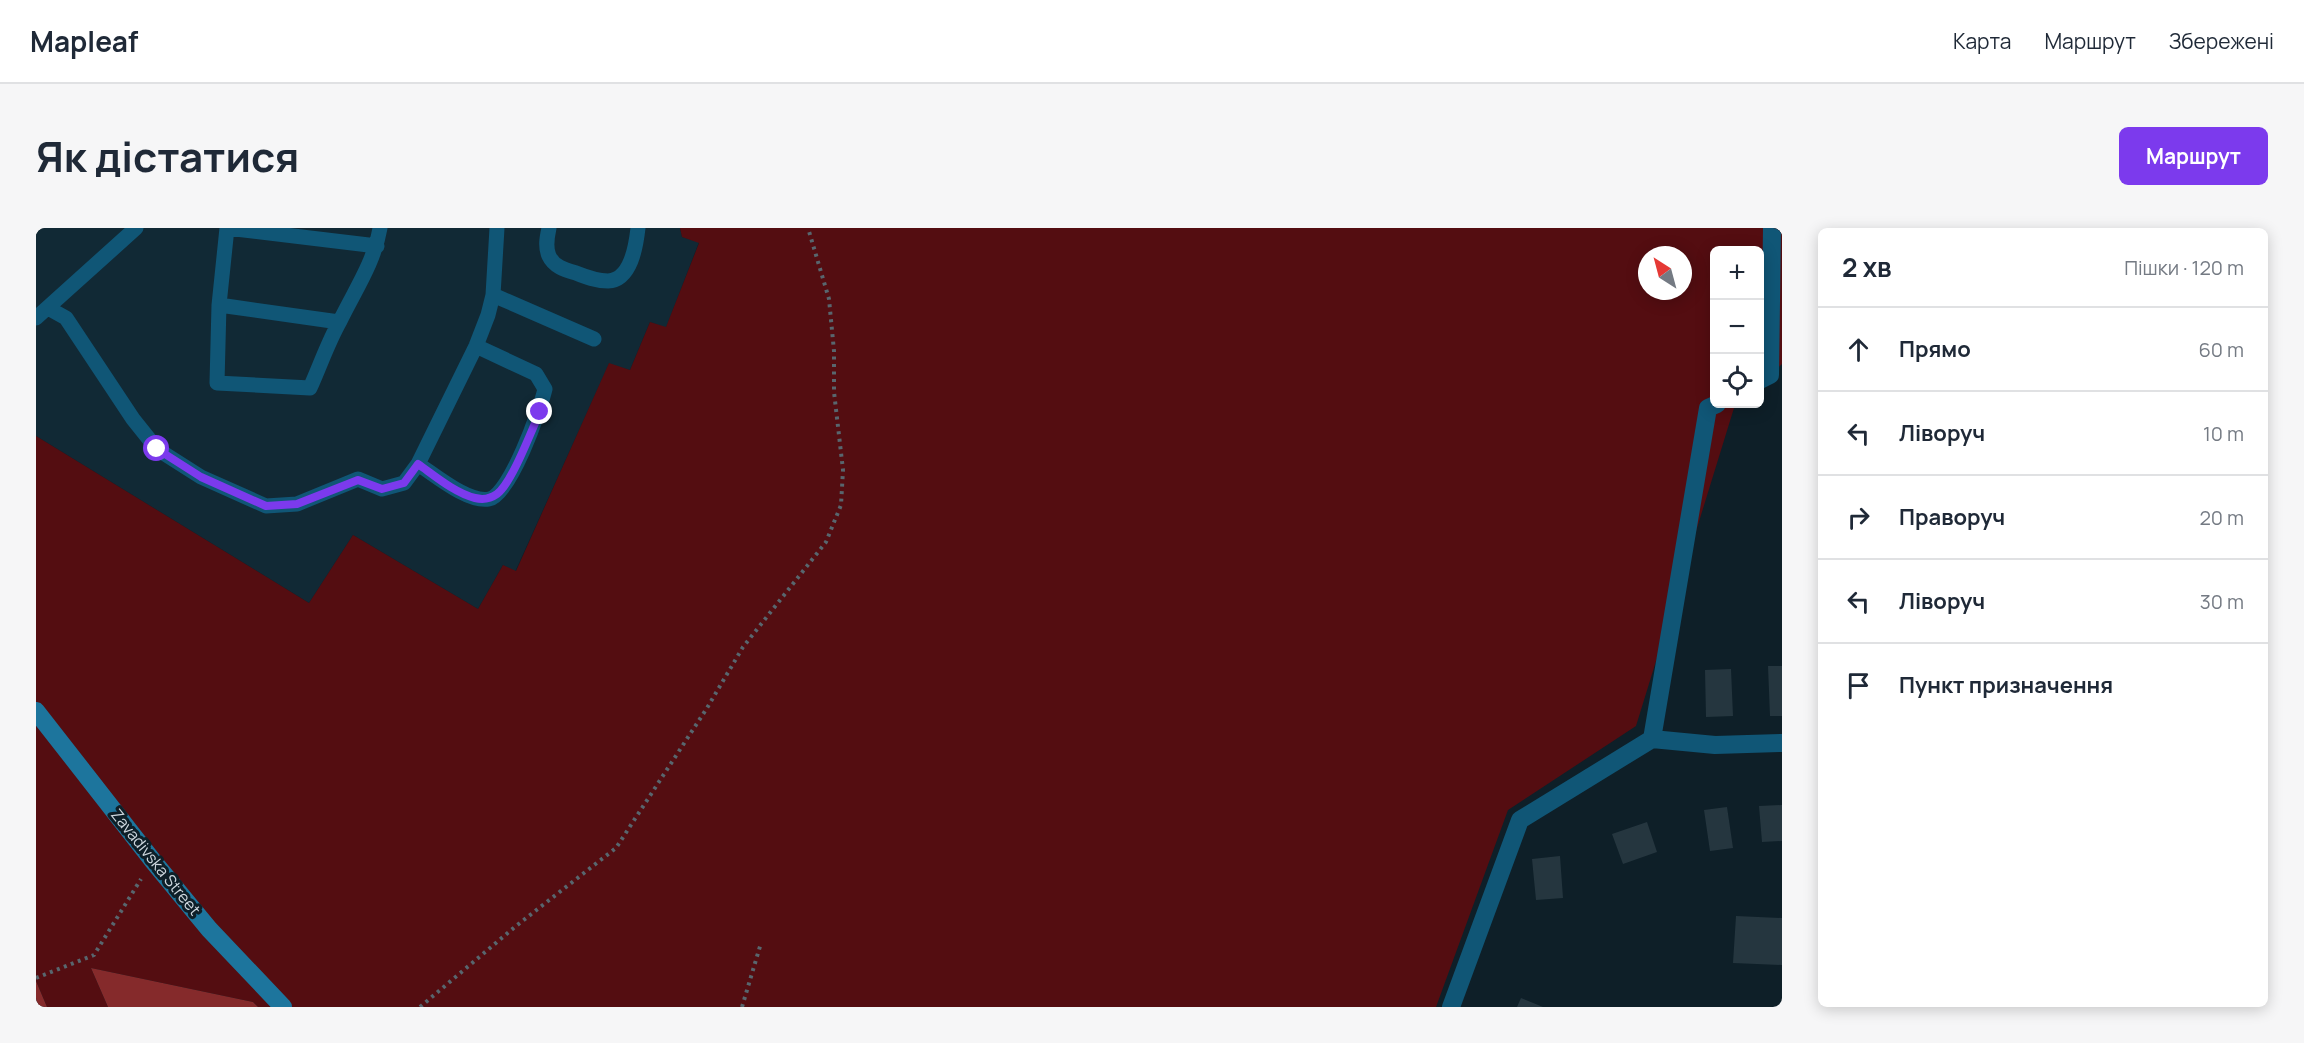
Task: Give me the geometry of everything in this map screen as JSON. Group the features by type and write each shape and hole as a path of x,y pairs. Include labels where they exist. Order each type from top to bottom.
{"street":[{"path":"1770,377 1772,228"},
{"path":"1652,739 1708,408 1710,407"},
{"name":"Zavadivska Street","path":"36,711 209,929 284,1007"},
{"path":"1451,1007 1520,820 1652,739 1715,745 1782,743"}],"lane":[{"path":"36,318 136,228"},
{"path":"377,246 227,228 219,305 217,383 310,388 339,322 368,269 377,246 380,228"},
{"path":"48,308 66,318 133,419 157,449 201,477 266,506 297,504 358,480 382,489 404,483 418,464 476,346 493,295 496,228"},
{"path":"549,228 546,243 549,256 560,268 596,280 611,281 622,275 636,250 638,228"},
{"path":"493,295 594,339"},
{"path":"219,305 339,322"},
{"path":"418,464 462,493 475,498 489,499 499,493 509,478 540,412 545,389 536,374 476,346"}],"path":[{"path":"420,1007 516,926 616,848 707,708 743,647 826,542 841,505 843,470 834,392 834,351 829,299 808,228"},
{"path":"36,978 94,956 153,861"},
{"path":"742,1007 761,943"}],"shaded area":[{"path":"36,228 680,228 682,237 699,242 666,328 650,322 630,370 609,364 515,572 503,565 478,609 353,535 309,603 36,436"},
{"path":"680,228 1782,228 1782,364 1764,381 1764,246 1710,246 1710,408 1734,408 1636,726 1508,810 1436,1007 258,1007 253,1002 91,968 108,1007 47,1007 36,981 36,436 309,603 353,535 478,609 503,565 516,571 609,363 630,370 650,322 666,327 699,243 682,237"},
{"path":"91,968 253,1002 258,1007 108,1007"},
{"path":"36,981 47,1007 36,1007"}],"building":[{"path":"1768,666 1782,666 1782,716 1770,716"},
{"path":"1731,669 1733,716 1706,717 1705,670"},
{"path":"1782,805 1782,841 1762,842 1759,806"},
{"path":"1727,807 1733,848 1710,851 1704,810"},
{"path":"1647,822 1657,852 1623,864 1612,834"},
{"path":"1560,856 1563,898 1536,900 1532,859"},
{"path":"1736,916 1782,918 1782,965 1733,963"},
{"path":"1521,998 1543,1007 1517,1007"}],"route":[{"path":"157,449 201,477 266,506 297,504 358,480 382,489 404,483 418,464 462,493 475,498 489,499 499,493 509,478 540,412"}]}
